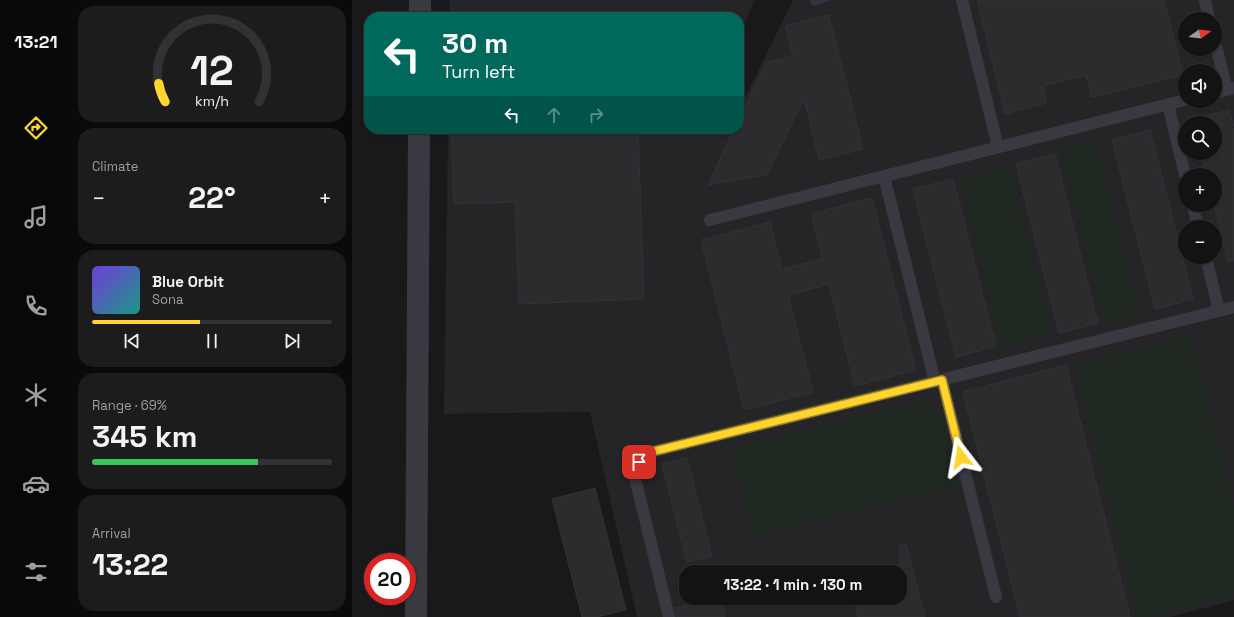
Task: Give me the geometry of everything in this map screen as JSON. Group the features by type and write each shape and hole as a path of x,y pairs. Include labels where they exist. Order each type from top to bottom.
{"street":[{"path":"420,0 420,12"},
{"path":"416,617 419,134"}],"lane":[{"path":"962,0 998,147"},
{"path":"1205,0 1208,12"},
{"path":"1219,56 1230,89"},
{"path":"710,220 1178,102"},
{"path":"1168,104 1183,168"},
{"path":"884,176 996,597"},
{"path":"1208,264 1219,311"},
{"path":"669,617 634,474 639,462 647,453 1234,307"}],"shaded area":[{"path":"450,0 755,0 744,25 744,12 449,12"},
{"path":"793,0 1234,0 1234,600 1170,617 637,617 590,412 444,414 448,134 744,134 744,100"},
{"path":"1096,142 1138,314 1104,323 1061,151"},
{"path":"1009,168 1051,333 1001,346 960,180"},
{"path":"1191,336 1234,507 1234,595 1146,617 1137,617 1074,365"},
{"path":"921,402 941,417 958,486 753,537 731,449"}],"water":[{"path":"810,0 831,0 814,6 811,4"}],"building":[{"path":"977,0 1164,0 1180,64 1178,64 1178,76 1092,97 1086,75 1043,86 1047,103 1005,114"},
{"path":"829,15 863,149 819,160 804,98 767,175 708,185 732,134 744,134 744,109 766,63 793,56 785,26"},
{"path":"1229,110 1234,127 1234,261 1228,262 1222,238 1222,220 1218,220 1216,212 1222,212 1222,168 1204,168 1202,160 1222,160 1222,116 1204,116"},
{"path":"1150,130 1178,240 1178,264 1184,264 1193,299 1155,309 1112,140"},
{"path":"451,134 638,134 644,299 519,304 515,202 454,204"},
{"path":"1055,154 1098,323 1059,333 1016,164"},
{"path":"953,179 996,346 956,357 913,189"},
{"path":"872,198 916,370 855,386 829,284 788,295 813,392 744,410 701,240 770,222 782,269 823,259 811,214"},
{"path":"1066,365 1130,617 1020,617 963,392"},
{"path":"687,458 712,556 687,562 662,464"},
{"path":"595,488 626,610 597,617 582,617 552,499"},
{"path":"906,544 925,617 858,617 855,605 907,605 907,565 900,565 900,545"},
{"path":"687,605 722,605 725,617 676,617 675,608"}],"route":[{"path":"639,462 647,453 942,380 961,457"}]}
